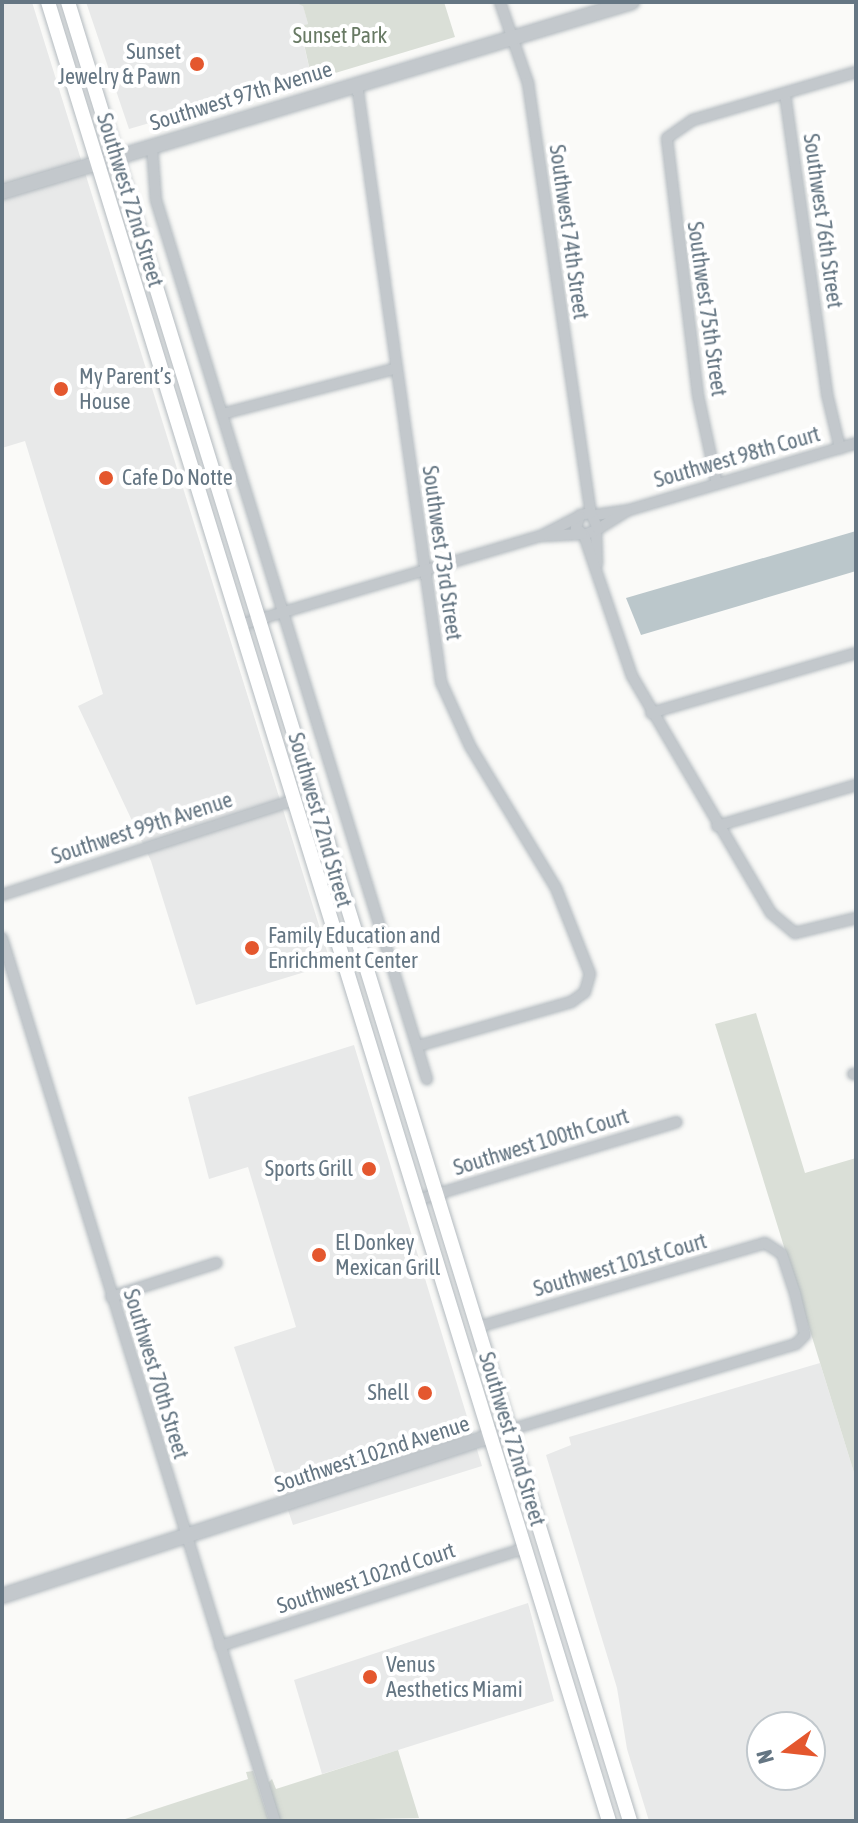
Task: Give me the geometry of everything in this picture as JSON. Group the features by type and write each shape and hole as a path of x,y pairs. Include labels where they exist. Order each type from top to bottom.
{"main road":[{"name":"Southwest 72nd Street","path":"48,2 609,1821"},
{"name":"Southwest 72nd Street","path":"68,2 358,949 630,1821"},
{"path":"179,426 197,421"},
{"path":"294,800 312,795"},
{"path":"341,954 358,949"},
{"path":"373,1057 392,1052"},
{"path":"574,1708 603,1735"}],"street":[{"name":"Southwest 74th Street","path":"500,2 528,83 586,515"},
{"name":"Southwest 97th Avenue","path":"2,192 632,2"},
{"path":"785,94 856,72"},
{"name":"Southwest 73rd Street","path":"357,84 424,571 444,694 556,888 588,965 585,992 564,1004 418,1046"},
{"name":"Southwest 75th Street","path":"717,484 696,380 667,138 693,120 785,94"},
{"name":"Southwest 76th Street","path":"785,94 827,394 840,448"},
{"name":"Southwest 72nd Street","path":"152,146 156,200 427,1079"},
{"path":"222,414 397,368"},
{"name":"Southwest 98th Court","path":"240,625 541,536 586,515 629,510 856,443"},
{"name":"Southwest 98th Court","path":"541,536 583,535 629,510"},
{"path":"586,515 597,530 597,570"},
{"path":"586,515 583,535 617,638 651,713 771,913 789,931 808,932 856,918"},
{"path":"651,713 856,653"},
{"path":"717,826 856,785"},
{"name":"Southwest 99th Avenue","path":"2,895 294,800"},
{"name":"Southwest 70th Street","path":"2,938 275,1821"},
{"name":"Southwest 100th Court","path":"417,1200 677,1122"},
{"name":"Southwest 101st Court","path":"478,1327 773,1244 785,1259 800,1309 802,1341"},
{"path":"111,1297 217,1263"},
{"name":"Southwest 102nd Avenue","path":"2,1596 509,1430 802,1341"},
{"name":"Southwest 102nd Court","path":"220,1646 525,1548"}],"shaded area":[{"path":"2,2 32,2 331,964 196,1005 151,861 78,706 103,694 25,441 2,448"},
{"path":"86,2 294,2 303,5 308,24 300,27 311,76 129,129"},
{"path":"856,531 856,571 641,635 626,598"},
{"path":"354,1045 482,1466 293,1525 234,1347 296,1327 248,1167 209,1179 188,1097"},
{"path":"820,1363 856,1479 856,1821 649,1821 627,1749 617,1688 546,1455 571,1445 569,1437"},
{"path":"528,1603 554,1701 322,1774 294,1680"}],"green space":[{"name":"Sunset Park","path":"294,2 444,2 455,37 312,80 300,26 308,24 303,6"},
{"path":"756,1013 805,1173 856,1158 856,1479 715,1024"},
{"path":"398,1750 419,1818 280,1821 268,1783 272,1779 276,1789"},
{"path":"253,1771 269,1821 119,1821 248,1779 246,1772"}],"place":[{"name":"Sunset Jewelry & Pawn","path":"197,64"},
{"name":"My Parent’s House","path":"61,389"},
{"name":"Cafe Do Notte","path":"106,478"},
{"name":"Family Education and Enrichment Center","path":"252,948"},
{"name":"Sports Grill","path":"369,1169"},
{"name":"El Donkey Mexican Grill","path":"319,1255"},
{"name":"Shell","path":"425,1393"},
{"name":"Venus Aesthetics Miami","path":"370,1677"}]}
